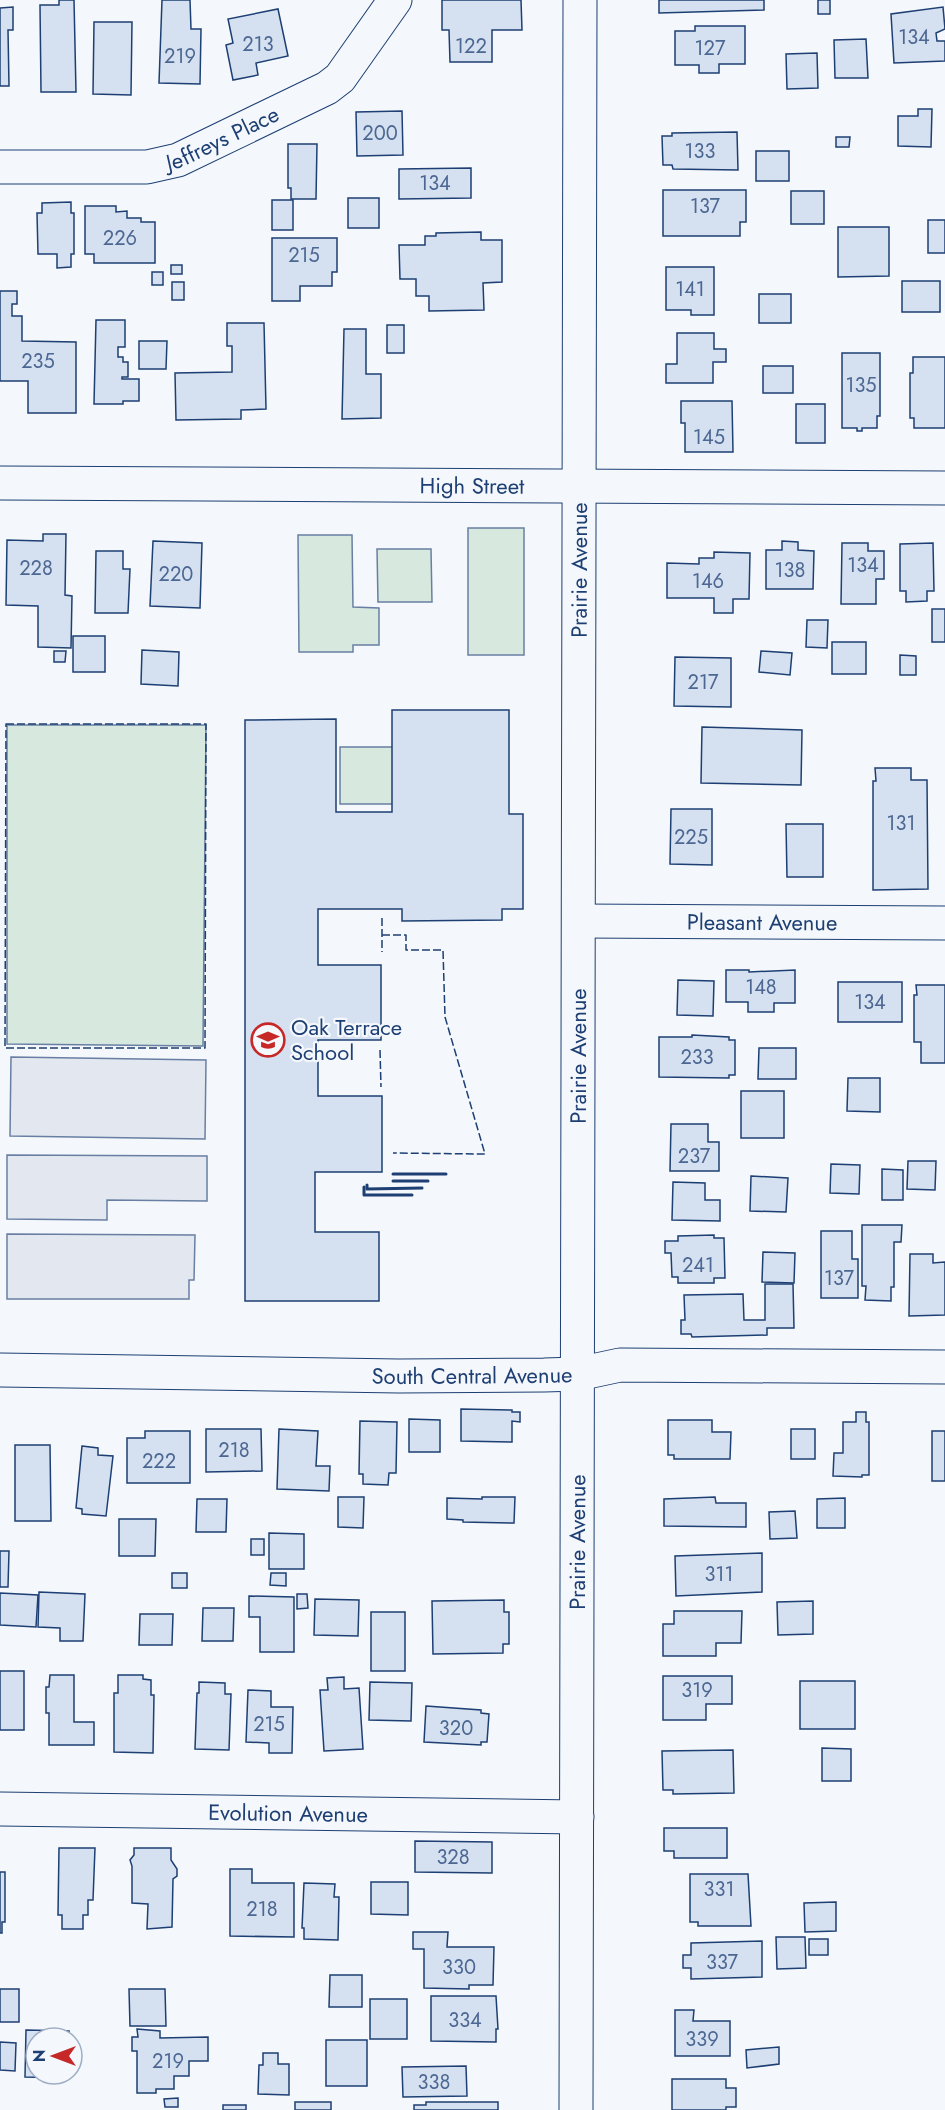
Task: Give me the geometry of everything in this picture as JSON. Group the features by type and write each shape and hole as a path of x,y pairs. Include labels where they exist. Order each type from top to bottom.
{"street":[{"name":"Jeffreys Place","path":"0,167 147,167 178,160 327,88 340,78 394,0"},
{"name":"Prairie Avenue","path":"576,2110 580,0"},
{"name":"High Street","path":"0,483 945,488"},
{"name":"Pleasant Avenue","path":"579,921 945,924"},
{"name":"South Central Avenue","path":"0,1370 399,1376 578,1374 620,1365 945,1367"},
{"name":"Evolution Avenue","path":"0,1809 577,1817"}],"shaded area":[{"path":"468,528 524,528 524,655 468,655"},
{"path":"298,535 352,535 353,607 379,608 379,645 353,645 353,652 299,652"},
{"path":"377,549 431,549 432,602 378,602"},
{"path":"7,725 206,725 203,1046 7,1044"},
{"path":"340,747 395,747 394,804 340,804"},
{"path":"11,1057 206,1060 205,1139 10,1136"},
{"path":"7,1155 207,1156 207,1201 107,1200 107,1220 7,1219"},
{"path":"7,1234 195,1235 194,1280 189,1280 189,1299 7,1299"}],"building":[{"path":"59,0 74,0 76,92 41,92 40,5 59,5"},
{"path":"162,0 190,0 191,29 201,29 200,84 159,83"},
{"path":"442,0 521,0 522,30 492,30 492,62 450,62 449,30 442,30"},
{"path":"659,0 764,0 764,10 659,13"},
{"path":"818,0 830,0 830,14 818,14"},
{"path":"13,7 13,30 8,30 9,86 0,86 0,8"},
{"path":"943,7 945,29 936,33 937,41 945,41 945,61 894,63 891,14"},
{"path":"278,9 288,56 256,63 258,75 233,80 226,45 233,43 228,19"},
{"path":"94,22 132,22 131,95 93,94"},
{"path":"695,26 745,26 745,64 719,64 719,73 699,73 699,65 675,65 675,31 695,31"},
{"path":"866,39 868,78 835,78 834,40"},
{"path":"817,53 818,88 787,89 786,54"},
{"path":"918,109 932,109 931,147 898,146 898,116 918,116"},
{"path":"402,111 403,155 357,156 356,112"},
{"path":"737,132 738,170 673,169 672,165 663,165 662,136 672,136 672,133"},
{"path":"836,137 850,137 849,147 836,147"},
{"path":"288,144 317,144 316,199 291,199 291,188 288,188"},
{"path":"756,151 789,151 789,181 756,181"},
{"path":"471,168 471,198 399,199 399,169"},
{"path":"663,190 746,190 746,222 740,222 740,236 663,236"},
{"path":"791,191 824,191 824,224 791,224"},
{"path":"348,198 379,198 379,228 348,228"},
{"path":"272,200 293,200 293,230 272,230"},
{"path":"71,202 71,213 74,213 74,254 71,254 71,267 57,268 57,254 38,254 37,213 42,213 42,203"},
{"path":"85,206 116,206 116,212 127,211 127,218 141,218 141,222 155,222 155,263 94,263 94,254 85,254"},
{"path":"928,220 945,220 945,253 928,253"},
{"path":"838,227 889,227 889,276 838,277"},
{"path":"481,232 481,240 502,240 502,282 483,283 484,310 429,311 429,296 416,296 416,279 400,279 399,245 425,245 425,236 436,236 436,233"},
{"path":"272,238 337,238 337,272 332,272 332,286 300,286 300,301 272,301"},
{"path":"171,265 182,265 182,274 171,274"},
{"path":"666,267 714,267 714,315 691,315 691,310 666,310"},
{"path":"152,272 163,272 163,285 152,285"},
{"path":"902,281 940,281 940,312 902,312"},
{"path":"172,282 184,282 184,300 172,300"},
{"path":"0,291 17,291 17,304 12,304 12,316 22,316 22,341 76,342 76,413 28,413 28,381 0,381"},
{"path":"759,294 791,294 791,323 759,323"},
{"path":"96,320 125,320 125,347 118,347 118,357 123,357 123,362 128,362 128,377 122,377 122,379 139,379 139,401 123,401 123,404 94,404"},
{"path":"227,323 264,323 266,409 241,410 241,419 176,420 175,373 232,372 232,346 227,346"},
{"path":"387,325 404,325 404,353 387,353"},
{"path":"344,329 366,329 366,374 381,374 381,418 342,419"},
{"path":"677,333 714,333 714,349 726,349 726,362 713,362 713,383 666,383 666,364 677,364"},
{"path":"139,341 167,341 166,369 139,369"},
{"path":"842,353 880,353 880,416 877,416 877,428 862,428 862,431 857,431 857,428 842,428"},
{"path":"913,357 945,357 945,428 914,428 914,418 910,418 910,373 913,373"},
{"path":"763,366 793,366 793,393 763,393"},
{"path":"681,401 732,401 733,452 685,452 685,423 681,423"},
{"path":"796,404 825,404 825,443 796,443"},
{"path":"43,534 66,534 65,595 72,596 71,648 38,647 38,606 6,605 7,540 43,541"},
{"path":"153,541 202,543 200,608 150,606"},
{"path":"782,541 798,542 798,550 814,551 813,589 766,589 766,550 782,550"},
{"path":"842,543 868,543 868,551 884,551 884,579 876,579 876,604 841,604"},
{"path":"933,543 934,591 927,591 927,601 906,602 906,591 900,591 900,544"},
{"path":"96,551 123,551 123,569 130,569 128,613 95,613"},
{"path":"714,552 750,553 749,599 733,599 733,613 714,613 714,598 667,598 667,563 699,564 699,558 714,558"},
{"path":"932,609 945,609 945,642 932,642"},
{"path":"807,620 828,620 827,648 806,647"},
{"path":"73,636 105,636 105,672 73,672"},
{"path":"832,642 866,642 866,674 832,674"},
{"path":"142,650 179,652 178,686 141,684"},
{"path":"54,651 66,651 65,662 54,662"},
{"path":"761,651 792,653 790,675 759,672"},
{"path":"900,655 916,656 916,675 900,675"},
{"path":"675,657 731,658 731,707 674,706"},
{"path":"392,710 509,710 509,814 523,814 523,909 502,909 502,920 402,921 402,909 318,909 318,965 381,965 381,1040 318,1040 318,1096 382,1096 382,1172 315,1172 315,1232 379,1232 379,1301 245,1301 245,720 336,719 336,812 392,812"},
{"path":"702,727 802,730 801,785 701,783"},
{"path":"875,768 911,768 911,780 927,780 928,889 873,890"},
{"path":"671,809 712,809 712,865 670,864"},
{"path":"786,824 823,824 823,877 787,877"},
{"path":"726,970 749,970 749,972 795,970 795,1003 774,1003 774,1012 748,1012 748,1002 726,1002"},
{"path":"678,980 714,981 713,1016 677,1015"},
{"path":"838,982 902,982 902,1022 838,1022"},
{"path":"916,985 945,985 945,1063 921,1063 921,1042 914,1042"},
{"path":"692,1035 729,1037 729,1040 735,1040 735,1075 729,1075 729,1078 659,1077 659,1037 692,1037"},
{"path":"759,1048 796,1048 796,1079 758,1079"},
{"path":"848,1078 880,1078 880,1112 847,1111"},
{"path":"741,1091 784,1091 784,1138 741,1138"},
{"path":"671,1124 708,1124 708,1142 719,1142 719,1171 670,1171"},
{"path":"908,1161 936,1161 935,1190 907,1189"},
{"path":"831,1164 860,1165 859,1194 830,1193"},
{"path":"882,1169 903,1170 903,1200 882,1200"},
{"path":"751,1176 788,1178 786,1212 750,1211"},
{"path":"673,1182 705,1183 705,1200 720,1200 720,1221 672,1220"},
{"path":"862,1225 902,1225 901,1242 894,1242 894,1287 891,1287 891,1301 865,1300 866,1286 862,1286"},
{"path":"821,1231 852,1231 852,1259 858,1259 858,1298 821,1298"},
{"path":"714,1235 714,1238 724,1238 725,1278 714,1278 714,1283 678,1283 678,1277 672,1277 671,1253 665,1253 665,1241 678,1241 678,1236"},
{"path":"763,1252 795,1253 794,1283 762,1282"},
{"path":"910,1254 933,1254 933,1263 945,1262 945,1315 909,1316"},
{"path":"765,1284 793,1284 794,1328 767,1328 767,1335 692,1337 691,1334 681,1334 681,1320 685,1320 684,1295 743,1294 744,1320 765,1320"},
{"path":"461,1409 520,1412 520,1422 512,1421 512,1442 461,1441"},
{"path":"856,1412 866,1412 866,1422 869,1422 869,1475 862,1475 862,1477 833,1476 834,1453 843,1453 843,1422 856,1422"},
{"path":"409,1419 440,1420 440,1452 409,1452"},
{"path":"668,1420 712,1420 712,1432 731,1432 730,1459 674,1459 674,1455 668,1455"},
{"path":"360,1421 397,1422 396,1473 389,1473 388,1485 363,1484 363,1474 359,1474"},
{"path":"206,1429 261,1429 262,1471 206,1472"},
{"path":"279,1429 318,1431 316,1466 330,1466 329,1491 277,1489"},
{"path":"791,1429 815,1429 815,1459 791,1459"},
{"path":"145,1431 190,1431 190,1483 127,1483 127,1438 145,1438"},
{"path":"932,1431 945,1431 945,1481 932,1481"},
{"path":"15,1445 50,1445 51,1521 15,1521"},
{"path":"82,1446 98,1448 98,1455 113,1456 106,1516 82,1514 82,1509 76,1508"},
{"path":"338,1497 364,1497 363,1528 338,1527"},
{"path":"482,1497 515,1497 514,1523 463,1522 463,1520 447,1519 447,1498 482,1499"},
{"path":"715,1497 716,1503 746,1503 746,1527 664,1526 664,1499"},
{"path":"845,1498 845,1528 817,1528 817,1499"},
{"path":"197,1499 227,1499 226,1532 196,1532"},
{"path":"795,1511 797,1538 770,1539 769,1512"},
{"path":"119,1519 156,1519 155,1556 119,1556"},
{"path":"269,1533 304,1534 304,1569 269,1569"},
{"path":"251,1539 264,1539 264,1555 251,1555"},
{"path":"0,1551 9,1551 8,1587 0,1587"},
{"path":"762,1553 762,1592 676,1596 675,1556"},
{"path":"172,1573 187,1573 187,1588 172,1588"},
{"path":"271,1573 286,1573 286,1586 270,1585"},
{"path":"39,1592 85,1594 83,1641 60,1641 60,1628 38,1627"},
{"path":"0,1593 38,1595 36,1627 0,1625"},
{"path":"297,1594 307,1594 308,1608 297,1609"},
{"path":"249,1596 294,1597 294,1652 260,1652 260,1617 249,1617"},
{"path":"315,1599 359,1600 358,1636 314,1635"},
{"path":"504,1600 504,1612 509,1612 509,1644 503,1644 503,1653 433,1654 432,1601"},
{"path":"813,1601 813,1634 778,1635 777,1602"},
{"path":"203,1608 234,1608 233,1641 202,1641"},
{"path":"674,1611 742,1611 741,1643 716,1643 716,1656 663,1656 663,1624 674,1624"},
{"path":"371,1612 405,1612 405,1671 371,1671"},
{"path":"140,1614 173,1614 172,1645 139,1645"},
{"path":"0,1671 24,1671 24,1730 0,1730"},
{"path":"50,1675 74,1675 74,1722 94,1722 94,1745 49,1745 46,1687 49,1687"},
{"path":"118,1675 143,1675 143,1679 151,1680 151,1695 154,1695 153,1753 114,1752 114,1693 118,1693"},
{"path":"663,1676 732,1676 732,1704 706,1704 706,1720 663,1720"},
{"path":"344,1677 344,1689 359,1688 363,1749 324,1751 320,1690 328,1690 327,1678"},
{"path":"800,1681 855,1681 855,1729 800,1729"},
{"path":"199,1682 225,1683 225,1694 231,1694 229,1750 195,1749"},
{"path":"370,1682 412,1683 411,1721 369,1720"},
{"path":"248,1690 271,1691 271,1707 293,1707 292,1753 269,1753 269,1743 246,1742"},
{"path":"426,1706 481,1710 481,1713 489,1714 487,1742 481,1742 481,1745 424,1742"},
{"path":"822,1748 851,1749 851,1781 822,1781"},
{"path":"733,1750 734,1793 673,1794 673,1790 663,1790 662,1751"},
{"path":"664,1828 727,1828 727,1858 674,1858 674,1851 664,1851"},
{"path":"415,1841 492,1842 492,1873 415,1872"},
{"path":"59,1848 95,1848 93,1900 88,1900 88,1915 83,1915 83,1929 62,1929 62,1915 58,1915"},
{"path":"134,1848 171,1848 171,1860 177,1869 177,1876 173,1879 172,1927 147,1929 148,1904 132,1903 130,1860 134,1855"},
{"path":"230,1869 252,1869 252,1883 294,1883 294,1937 230,1936"},
{"path":"0,1872 5,1872 5,1922 2,1922 2,1933 0,1933"},
{"path":"690,1874 748,1874 751,1926 698,1926 698,1922 690,1922"},
{"path":"371,1882 408,1882 408,1915 371,1914"},
{"path":"304,1883 335,1884 334,1897 339,1897 338,1940 304,1939 304,1928 302,1928"},
{"path":"836,1902 836,1931 805,1932 804,1903"},
{"path":"413,1932 448,1932 447,1947 494,1947 493,1985 469,1985 469,1989 424,1988 424,1949 413,1949"},
{"path":"776,1937 805,1937 806,1968 777,1969"},
{"path":"809,1939 828,1939 828,1955 809,1955"},
{"path":"762,1941 762,1977 691,1979 691,1968 683,1968 683,1955 691,1955 691,1943"},
{"path":"330,1975 362,1975 362,2007 329,2007"},
{"path":"0,1989 19,1989 19,2022 0,2022"},
{"path":"129,1989 165,1989 166,2026 130,2026"},
{"path":"431,1996 496,1996 498,2029 496,2029 496,2042 431,2041"},
{"path":"370,1999 407,1999 407,2039 370,2039"},
{"path":"675,2010 694,2010 693,2021 730,2021 730,2056 675,2056"},
{"path":"137,2029 160,2031 160,2038 208,2037 208,2061 189,2061 189,2076 174,2076 174,2089 156,2089 156,2093 137,2093 137,2051 132,2051 132,2037 138,2037"},
{"path":"326,2040 367,2040 367,2086 326,2086"},
{"path":"0,2042 16,2043 15,2071 0,2070"},
{"path":"779,2047 779,2064 747,2068 746,2050"},
{"path":"263,2053 278,2053 278,2064 289,2064 289,2095 258,2094 259,2065 263,2065"},
{"path":"466,2066 467,2096 403,2097 402,2067"},
{"path":"672,2079 726,2079 726,2088 736,2088 736,2107 726,2107 726,2110 672,2110"},
{"path":"178,2098 178,2107 165,2107 164,2099"},
{"path":"295,2102 331,2102 331,2110 295,2110"},
{"path":"426,2102 498,2102 498,2110 414,2110 414,2105 426,2105"},
{"path":"223,2105 246,2105 246,2110 223,2110"}],"fence":[{"path":"6,724 206,724 205,1048 5,1048 6,724"},
{"path":"382,918 382,952"},
{"path":"382,935 406,935 406,950 443,950 445,1017 485,1154 393,1153"},
{"path":"380,1050 381,1087"}],"wall":[{"path":"393,1174 446,1174"},
{"path":"393,1181 428,1181"},
{"path":"367,1185 367,1189 422,1188"},
{"path":"364,1187 364,1195 412,1195"}],"place":[{"name":"Oak Terrace School","path":"268,1040"}]}
